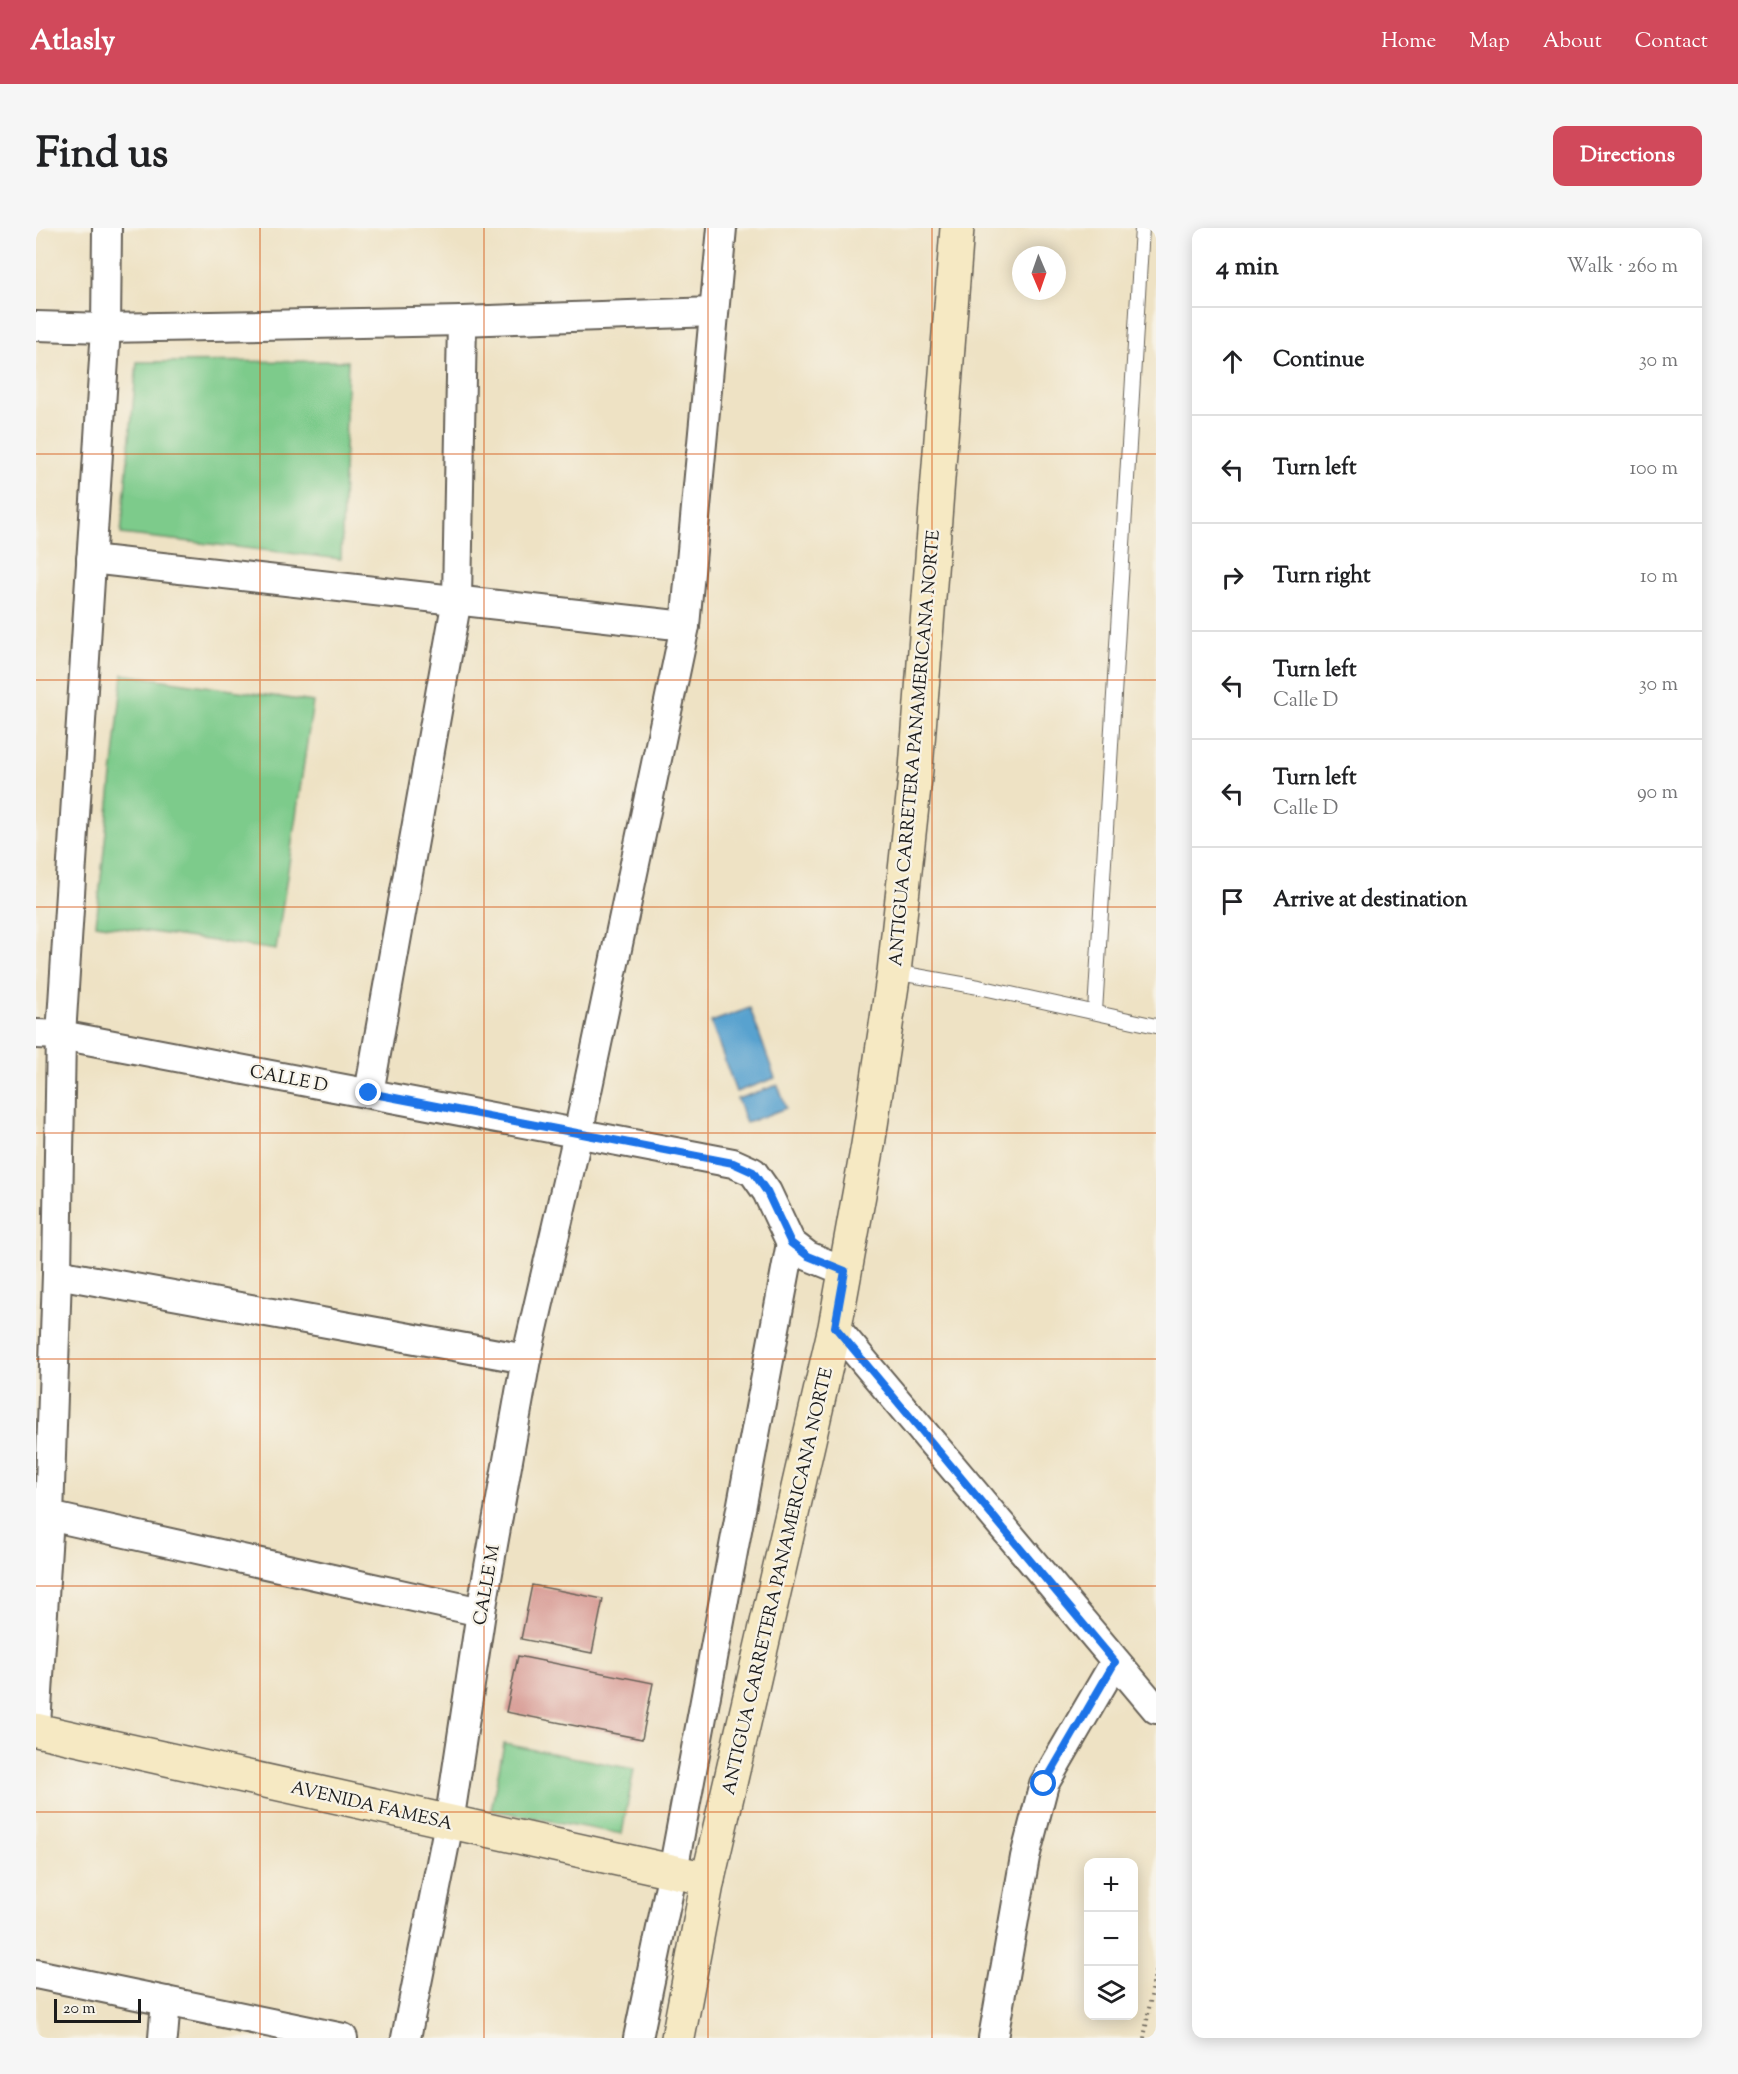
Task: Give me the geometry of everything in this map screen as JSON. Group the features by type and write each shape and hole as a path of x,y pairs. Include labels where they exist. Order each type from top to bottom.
{"main road":[{"name":"ANTIGUA CARRETERA PANAMERICANA NORTE","path":"678,2038 708,1878 835,1327 868,1145 894,972 916,769 957,228"},
{"name":"AVENIDA FAMESA","path":"36,1730 449,1823 708,1878"}],"street":[{"path":"36,1725 49,1516 57,1274 49,1034 91,559 106,328 107,228"},
{"name":"CALLE M","path":"406,2038 449,1823 482,1612 526,1359 578,1134 685,626 722,228"},
{"path":"36,327 106,328 462,321 714,312"},
{"path":"369,1093 457,599 462,321"},
{"path":"91,559 685,626"},
{"name":"CALLE D","path":"49,1034 733,1163 753,1172 767,1192 791,1243"},
{"path":"638,2038 673,1871 791,1243 808,1256 845,1271"},
{"path":"57,1274 526,1359"},
{"path":"835,1327 1156,1710"},
{"path":"49,1516 482,1612"},
{"path":"993,2038 1025,1857 1044,1784 1115,1662"},
{"path":"36,1974 343,2038"},
{"path":"163,2038 166,2001"}],"lane":[{"path":"1095,1012 1142,228"},
{"path":"894,972 979,987 1156,1026"}],"path":[{"path":"1144,2038 1156,1967"}],"green space":[{"path":"348,361 341,559 121,534 137,362"},
{"path":"123,674 313,702 276,950 96,924"},
{"path":"504,1744 634,1769 622,1834 491,1810"}],"water":[{"path":"750,1008 775,1078 736,1092 711,1022"},
{"path":"778,1085 786,1108 746,1123 737,1099"}],"building":[{"path":"532,1585 603,1599 592,1653 521,1639"},
{"path":"518,1656 653,1683 642,1739 506,1712"}],"route":[{"path":"369,1093 733,1163 753,1172 767,1192 791,1243 808,1256 845,1271 835,1327 1115,1662 1044,1784"}]}
